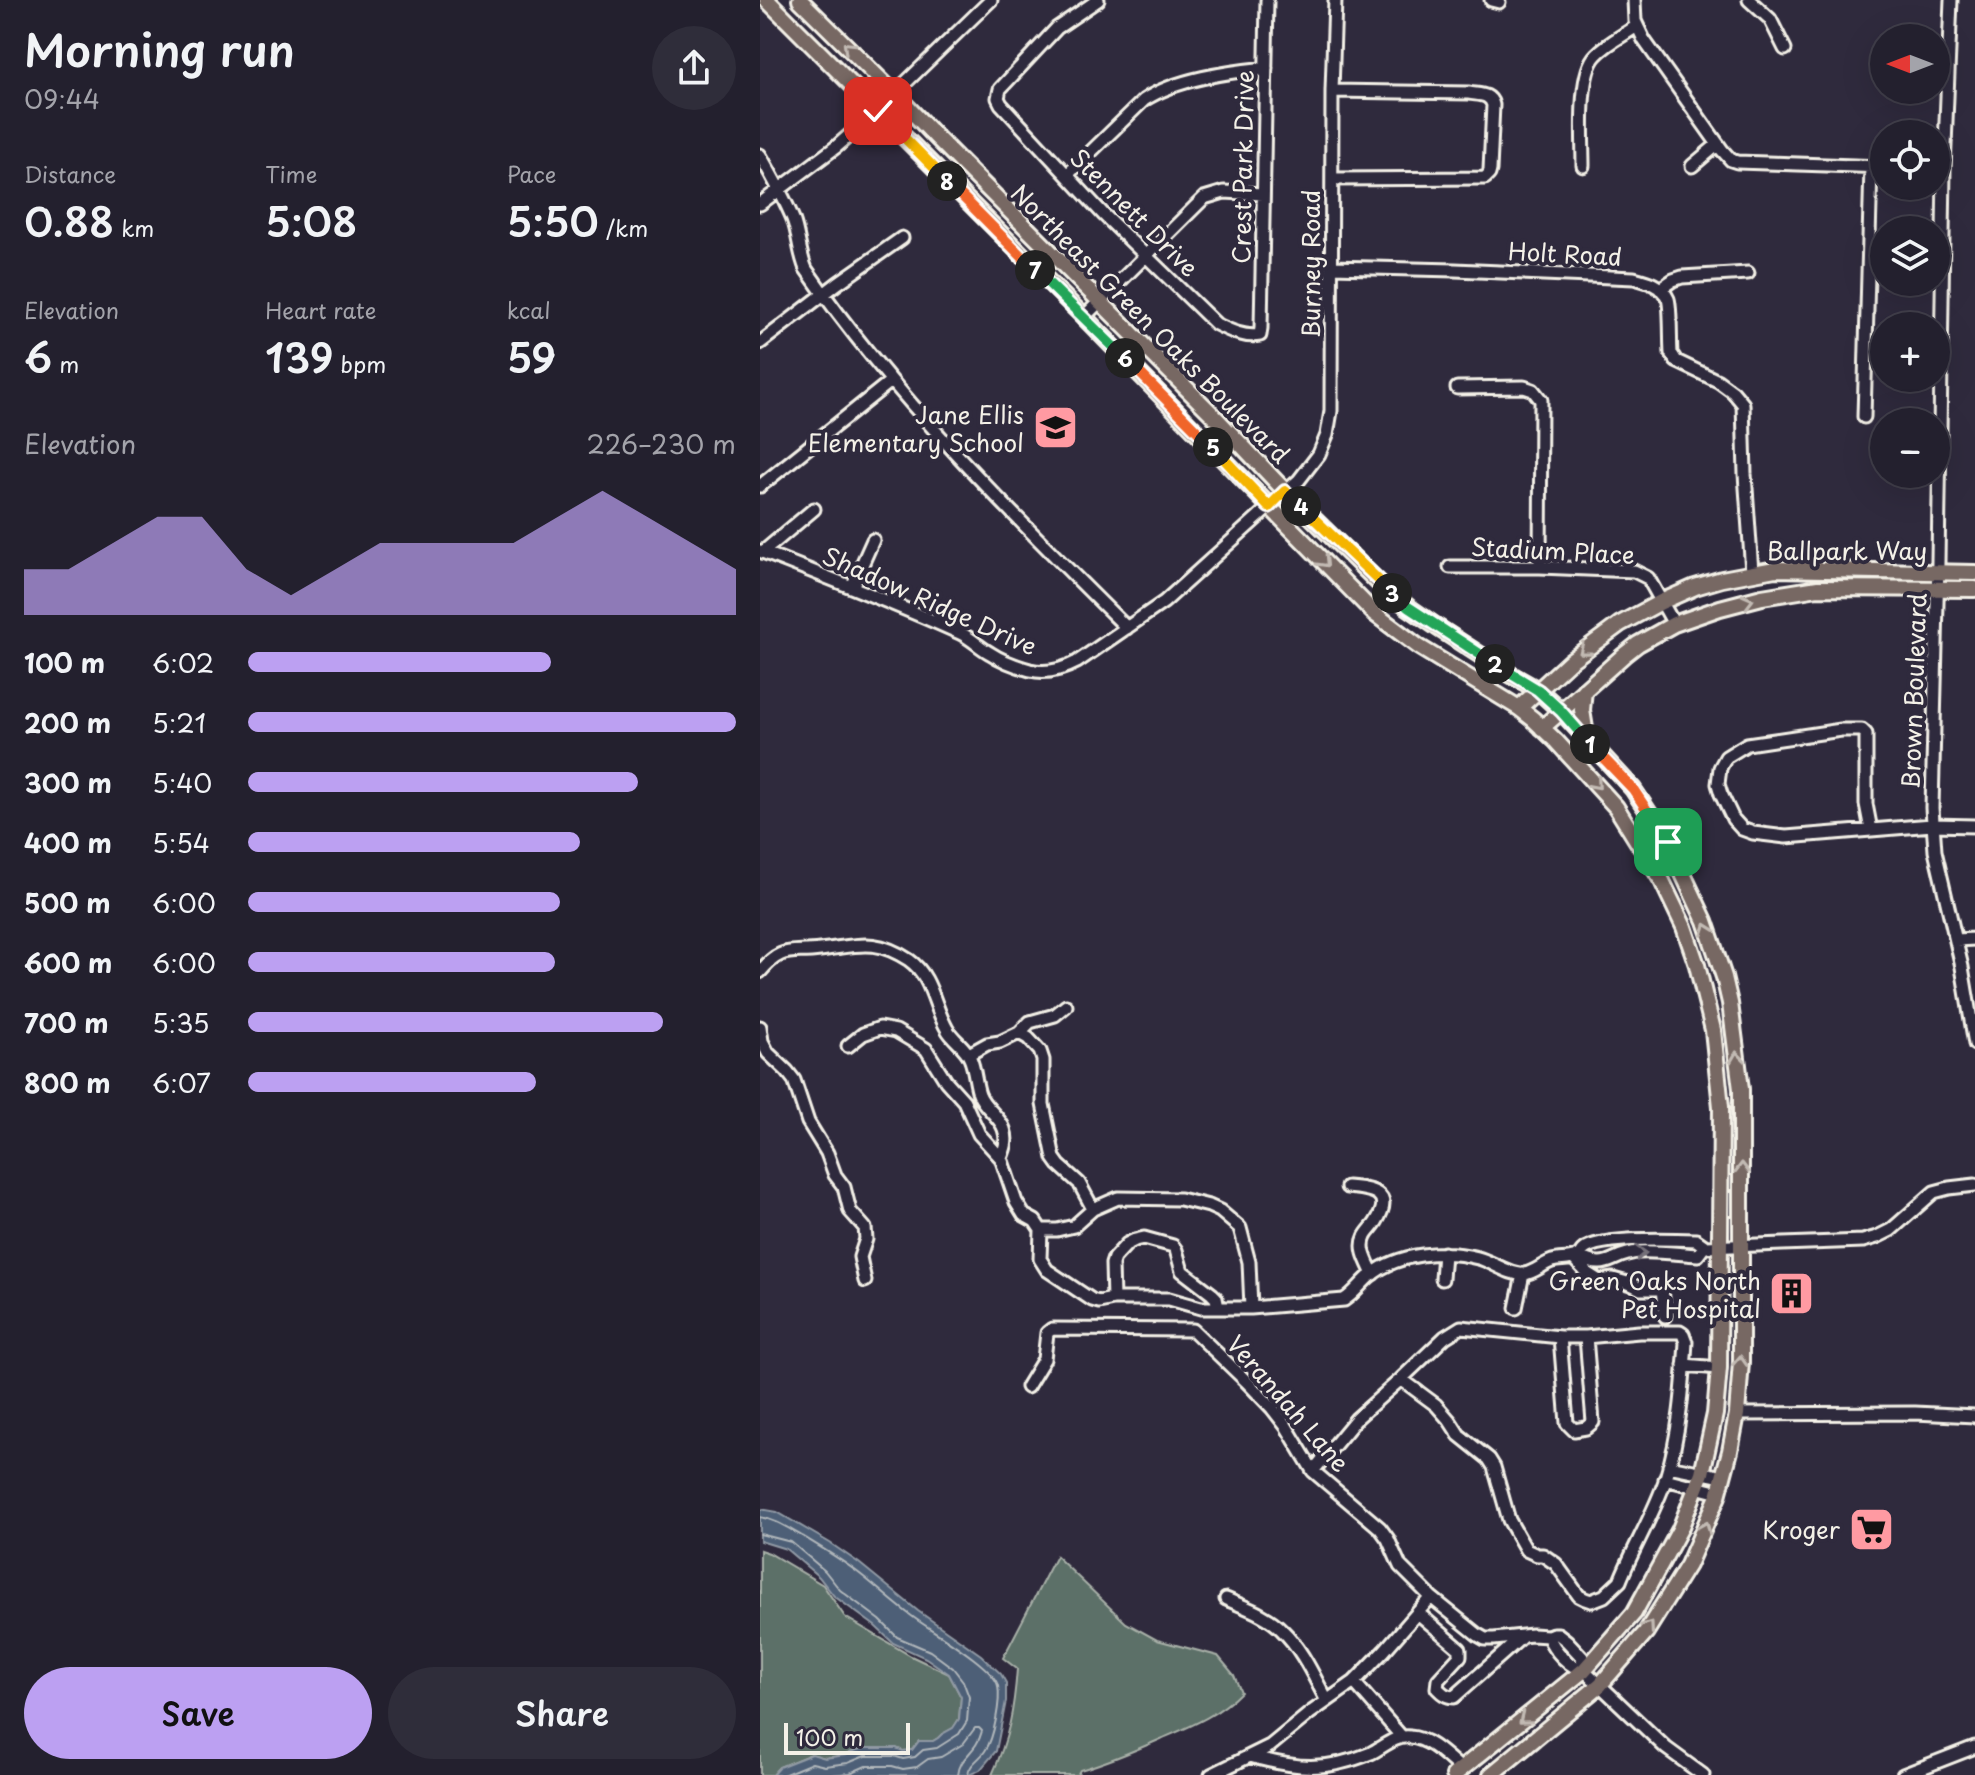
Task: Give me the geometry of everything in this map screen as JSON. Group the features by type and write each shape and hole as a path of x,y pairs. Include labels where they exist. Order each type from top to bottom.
{"main road":[{"name":"Northeast Green Oaks Boulevard","path":"767,0 1382,620 1419,647 1519,708 1579,765 1616,807 1662,881 1684,927 1709,1008 1721,1107 1719,1368 1715,1414 1700,1480 1680,1529 1634,1613 1584,1670 1458,1772"},
{"name":"Northeast Green Oaks Boulevard","path":"800,0 1378,582 1408,607 1538,690 1561,711 1633,789 1668,842 1705,921 1730,1003 1741,1089 1741,1362 1737,1414 1719,1493 1677,1584 1646,1632 1600,1685 1491,1775"},
{"name":"Ballpark Way","path":"1519,708 1593,642 1620,624 1695,587 1775,569 1975,573"},
{"name":"Ballpark Way","path":"1542,728 1628,651 1674,624 1720,608 1801,589 1975,589"},
{"path":"1508,673 1540,675 1562,668"},
{"path":"1584,690 1582,710 1587,741"}],"street":[{"path":"760,204 878,111 991,0"},
{"name":"Stennett Drive","path":"1098,0 1057,28 999,92 998,98 1067,175 1216,324 1232,332 1254,337 1260,335"},
{"name":"Crest Park Drive","path":"1260,335 1267,0"},
{"name":"Burney Road","path":"1269,507 1313,463 1329,427 1335,0"},
{"path":"1634,0 1637,26 1644,40 1731,160 1870,167"},
{"path":"1749,0 1770,19 1785,49"},
{"name":"Brown Boulevard","path":"1943,120 1951,0"},
{"path":"1583,166 1587,72 1593,57 1637,26"},
{"path":"1067,175 1155,93 1226,72 1266,68"},
{"path":"1332,91 1469,93 1488,96 1493,105 1490,170 1485,178 1332,179"},
{"path":"1692,166 1718,144"},
{"path":"760,155 793,220 801,258 823,295 891,381 965,462 1127,628"},
{"path":"1084,317 1204,198 1224,192 1263,194"},
{"path":"1864,417 1876,200"},
{"name":"Brown Boulevard","path":"1940,200 1938,588 1932,825 1975,1044"},
{"path":"760,343 902,238"},
{"name":"Holt Road","path":"1331,267 1634,278 1650,282 1660,289"},
{"path":"1748,273 1682,277 1660,289 1668,299 1673,357 1690,369 1718,381 1743,404 1752,572"},
{"path":"760,486 891,381"},
{"path":"1457,388 1524,387 1533,390 1541,400 1540,567"},
{"name":"Shadow Ridge Drive","path":"762,551 955,630 1012,665 1046,671 1066,668 1164,602 1269,507"},
{"path":"762,551 814,509"},
{"path":"852,587 873,540"},
{"name":"Stadium Place","path":"1450,567 1634,571 1648,578 1674,624"},
{"path":"1871,830 1866,804 1866,734 1862,730 1841,730 1747,744 1726,757 1719,776 1721,794 1733,819 1742,829 1753,833 1786,837 1932,825 1975,826"},
{"path":"1956,940 1975,939"},
{"path":"760,972 778,954 859,944 885,947 912,962 929,983 947,1029 969,1054 979,1093 1003,1126 1006,1146 1001,1158"},
{"path":"969,1054 1019,1033 1030,1022 1055,1015 1066,1006"},
{"path":"760,1027 768,1053 794,1080 808,1122 844,1187 850,1211 865,1228 866,1239 860,1257 865,1281"},
{"path":"848,1046 863,1034 880,1028 896,1031 926,1049 946,1081 964,1101 979,1134 1001,1158 1016,1202 1024,1215 1035,1221 1041,1230 1040,1259 1047,1270 1099,1302 1169,1299 1201,1308 1251,1308 1344,1300 1373,1274 1408,1258 1444,1253 1482,1259 1523,1274 1552,1261 1575,1257 1586,1248 1624,1241 1696,1240 1704,1247 1863,1241 1891,1230 1934,1192 1975,1185"},
{"path":"1019,1033 1040,1051 1043,1060 1043,1104 1054,1158 1079,1183 1093,1209"},
{"path":"1347,1187 1373,1190 1382,1199 1380,1215 1364,1238 1363,1248 1373,1274"},
{"path":"1041,1230 1074,1226 1093,1209 1118,1198 1180,1199 1220,1211 1240,1228 1246,1248 1251,1308"},
{"path":"1113,1299 1114,1258 1127,1244 1149,1238 1173,1246 1182,1271 1216,1298 1218,1308"},
{"path":"1575,1257 1593,1264 1606,1263 1641,1252 1698,1255 1704,1247"},
{"path":"1442,1279 1444,1253"},
{"path":"1575,1257 1588,1274 1599,1281 1613,1279 1641,1289 1662,1289 1665,1316"},
{"path":"1516,1308 1523,1274"},
{"path":"1313,1471 1357,1418 1445,1337 1461,1327 1560,1337 1680,1332 1686,1342 1678,1424 1669,1466 1656,1504 1620,1581 1604,1596 1591,1601 1579,1596 1556,1564 1543,1555 1526,1550 1509,1520 1489,1459 1459,1435 1436,1405 1401,1379"},
{"name":"Verandah Lane","path":"1027,1387 1044,1359 1047,1333 1052,1329 1193,1330 1272,1408 1313,1471 1380,1528 1400,1566 1431,1597 1485,1639 1548,1636 1552,1646 1576,1669 1584,1670 1666,1748 1703,1775"},
{"path":"1560,1337 1567,1423 1574,1430 1586,1428 1593,1422 1586,1337"},
{"path":"1684,1365 1719,1368"},
{"path":"1737,1414 1915,1413 1975,1416"},
{"path":"1669,1466 1700,1480 1719,1493"},
{"path":"1665,1479 1723,1477"},
{"path":"1211,1775 1270,1746 1354,1682 1431,1597"},
{"path":"1226,1599 1281,1628 1298,1650 1327,1701"},
{"path":"1418,1613 1460,1649 1460,1656 1438,1680 1437,1688 1450,1697 1454,1697 1523,1636"},
{"path":"1354,1682 1401,1736 1420,1739 1432,1746 1458,1772"},
{"path":"1250,1756 1286,1765 1323,1767 1352,1760 1401,1736"},
{"path":"1903,1775 1975,1747"}],"green space":[{"path":"760,1550 823,1585 845,1617 911,1656 949,1674 961,1697 959,1719 953,1729 933,1741 919,1741 912,1750 854,1751 825,1758 811,1754 779,1767 772,1775 760,1775"},
{"path":"1056,1556 1126,1623 1157,1640 1218,1656 1234,1675 1241,1692 1214,1714 1121,1756 1080,1770 1077,1775 992,1775 1007,1736 1016,1684 1017,1669 1003,1658"}],"water":[{"path":"760,1509 777,1512 830,1543 981,1655 1001,1674 1006,1683 1006,1701 996,1751 980,1770 969,1775 772,1775 779,1767 812,1754 825,1758 864,1748 912,1750 919,1741 933,1741 953,1728 959,1719 961,1697 949,1674 926,1658 893,1643 834,1596 819,1577 786,1549 760,1541"}],"place":[{"name":"Jane Ellis Elementary School","path":"1055,428"},
{"name":"Green Oaks North Pet Hospital","path":"1792,1294"},
{"name":"Kroger","path":"1871,1529"}],"route":[{"path":"878,111 1225,459 1269,507 1285,491 1408,607 1538,690 1633,789 1668,842"}]}
